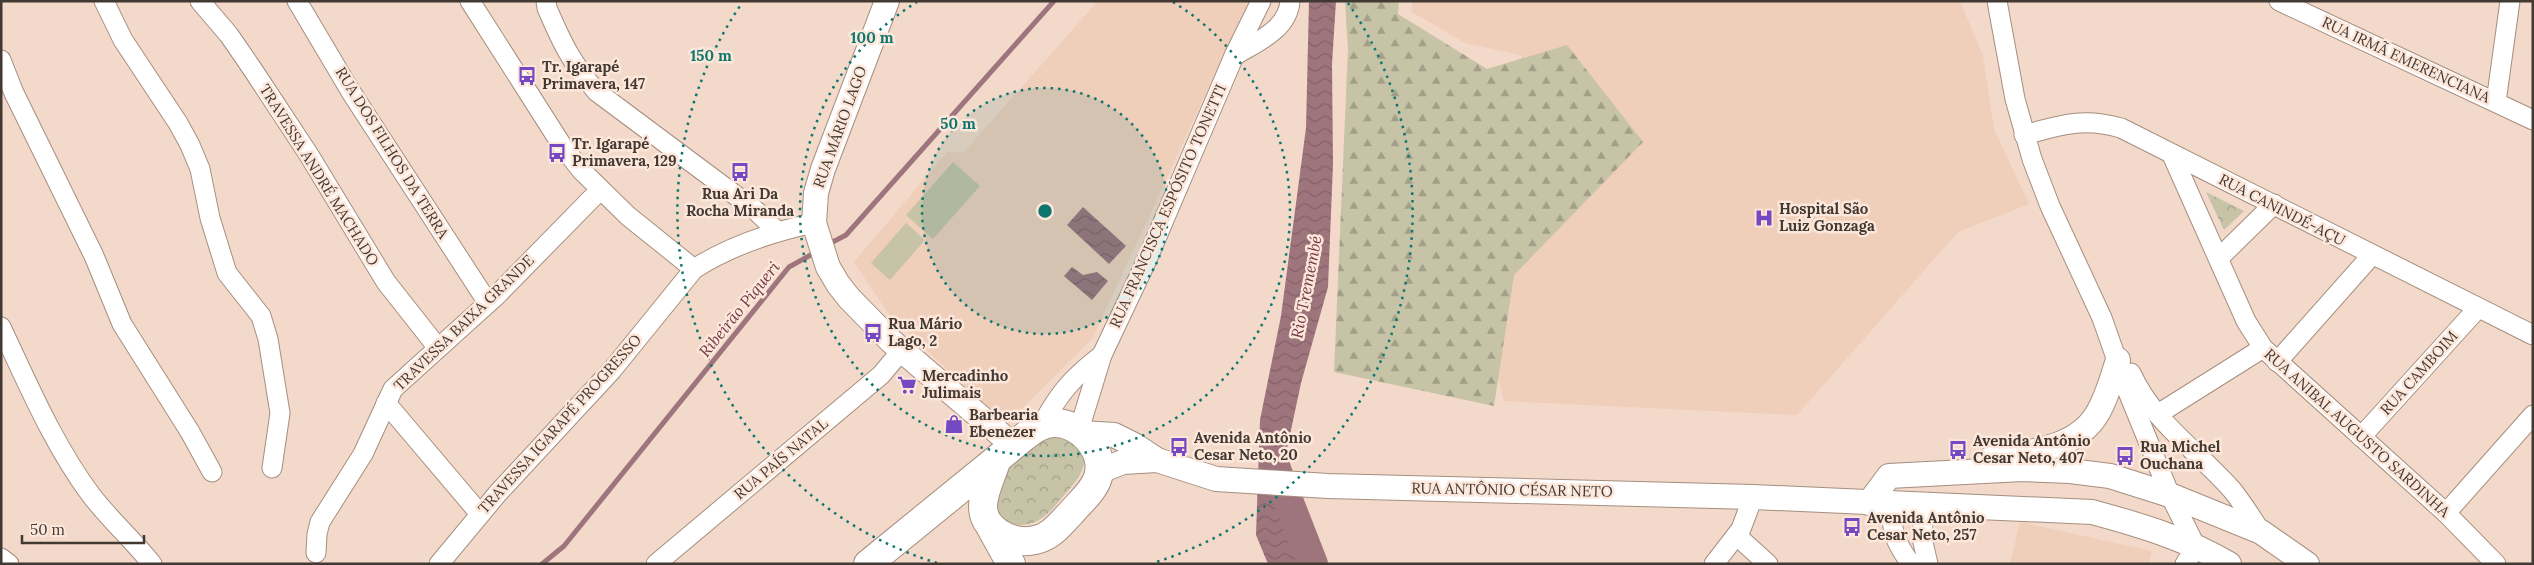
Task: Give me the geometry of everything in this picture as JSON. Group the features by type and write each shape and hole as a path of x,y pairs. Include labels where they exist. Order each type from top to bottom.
{"main road":[{"path":"868,564 1042,424 1062,424 1081,432 1098,458 1100,471 1094,487 1033,552 988,525 959,515 928,517"},
{"path":"1005,452 984,498 983,514 1011,564"}],"street":[{"path":"104,1 123,40 178,123 190,145 200,169 210,218 227,273 261,316 267,334 280,413 272,468"},
{"name":"TRAVESSA ANDRÉ MACHADO","path":"200,1 253,70 309,155 386,282 438,348"},
{"path":"470,1 563,147 600,190 651,236 694,269"},
{"path":"546,1 547,8 566,53 578,71 597,92 754,209 777,231"},
{"name":"RUA MÁRIO LAGO","path":"887,1 823,169 816,193 816,227 828,267 849,298 1005,452"},
{"name":"RUA FRANCISCA ESPÓSITO TONETTI","path":"1081,432 1102,355 1146,262 1234,56 1261,1"},
{"path":"1234,56 1280,27 1287,18 1290,1"},
{"path":"1996,1 2024,135 2050,206 2102,318 2128,392 2170,495 2191,555"},
{"path":"2496,102 2510,1"},
{"name":"RUA IRMÃ EMERENCIANA","path":"2284,3 2533,120"},
{"name":"RUA DOS FILHOS DA TERRA","path":"303,6 351,92 488,303"},
{"path":"1,60 14,93 94,256 122,324 190,432 212,472"},
{"name":"RUA CANINDÉ-AÇU","path":"2024,135 2073,122 2102,122 2121,128 2533,335"},
{"name":"RUA ANIBAL AUGUSTO SARDINHA","path":"2172,155 2246,321 2263,348 2446,513 2496,564"},
{"name":"TRAVESSA BAIXA GRANDE","path":"316,553 320,522 363,454 393,389 488,303 600,190"},
{"path":"2218,258 2274,204"},
{"name":"TRAVESSA IGARAPÉ PROGRESSO","path":"439,564 480,514 612,370 694,269 710,259 777,231 816,227"},
{"path":"2278,362 2372,255"},
{"name":"RUA CAMBOIM","path":"2361,437 2478,308"},
{"path":"1,326 42,415 78,475 108,515 152,564"},
{"path":"2158,414 2263,348"},
{"name":"RUA PAÍS NATAL","path":"656,564 881,375 902,350"},
{"path":"1042,424 1057,397 1067,384 1102,355"},
{"path":"2118,360 2130,370 2137,386 2158,414 2232,491 2261,532"},
{"path":"1970,471 1979,461 2059,445 2082,432 2096,416 2118,360"},
{"path":"386,403 410,434 463,491 480,514"},
{"path":"2446,513 2529,427"},
{"name":"RUA ANTÔNIO CÉSAR NETO","path":"1081,432 1114,436 1136,446 1157,460 1180,469 1216,478 1328,486 1753,497 2092,512 2143,525 2191,555 2229,564"},
{"name":"RUA ANTÔNIO CÉSAR NETO","path":"1100,471 1123,462 1157,460"},
{"path":"1911,564 1892,534 1880,503 1889,476 1970,471 2070,471 2110,476 2170,495 2261,532 2307,564"},
{"path":"1714,564 1737,536 1745,522 1753,497"},
{"path":"1924,506 1922,538 1928,564"},
{"path":"1737,536 1768,564"},
{"path":"1,558 9,564"}],"shaded area":[{"path":"1098,1 1253,1 1242,16 1092,339 1006,425 888,313 854,262 947,152 964,152"},
{"name":"Hospital São Luiz Gonzaga","path":"1412,1 1960,1 1983,56 1994,129 2029,204 1958,232 1797,415 1504,401 1474,281 1594,155 1520,55 1465,43 1412,12"},
{"path":"2020,522 2152,551 2149,564 2010,564"}],"green space":[{"path":"1345,1 1399,1 1398,14 1487,69 1567,45 1643,142 1514,275 1494,406 1334,372 1348,49"},
{"path":"953,162 980,186 933,239 906,215"},
{"path":"2206,192 2244,211 2224,230"},
{"path":"906,223 925,240 890,280 871,263"},
{"path":"1048,433 1068,440 1085,455 1085,461 1079,476 1052,509 1041,519 1021,525 1011,525 1003,521 998,515 996,507 1003,477 1018,454"}],"water":[{"path":"1309,1 1336,1 1332,64 1333,164 1328,287 1301,383 1284,463 1295,550 1301,564 1268,564 1256,535 1260,420 1281,316 1306,128"},
{"path":"1083,207 1126,246 1109,264 1067,225"},
{"path":"1072,267 1083,275 1097,272 1108,281 1092,300 1064,276"}],"waterway":[{"name":"Ribeirão Piqueri","path":"827,245 846,235 1054,1"},
{"name":"Ribeirão Piqueri","path":"542,564 564,546 789,267 816,252"},
{"name":"Rio Tremembé","path":"1274,464 1313,564"}],"place":[{"name":"Tr. Igarapé Primavera, 147","path":"527,76"},
{"name":"Tr. Igarapé Primavera, 129","path":"557,153"},
{"name":"Rua Ari Da Rocha Miranda","path":"740,172"},
{"name":"Hospital São Luiz Gonzaga","path":"1764,218"},
{"name":"Rua Mário Lago, 2","path":"873,333"},
{"name":"Mercadinho Julimais","path":"907,385"},
{"name":"Barbearia Ebenezer","path":"954,424"},
{"name":"Avenida Antônio Cesar Neto, 20","path":"1179,447"},
{"name":"Avenida Antônio Cesar Neto, 407","path":"1958,450"},
{"name":"Rua Michel Ouchana","path":"2125,456"},
{"name":"Avenida Antônio Cesar Neto, 257","path":"1852,527"}]}
